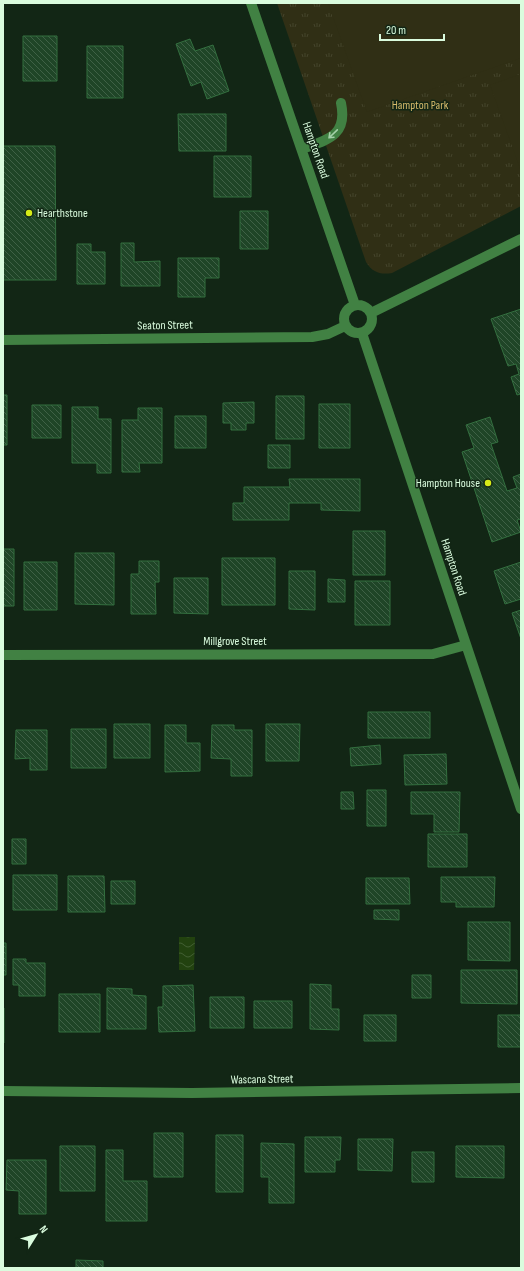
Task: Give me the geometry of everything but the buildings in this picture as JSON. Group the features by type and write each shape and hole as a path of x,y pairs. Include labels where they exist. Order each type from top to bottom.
{"street":[{"name":"Hampton Road","path":"252,3 355,305"},
{"path":"302,149 329,139 335,134 343,116 340,103"},
{"path":"371,313 521,239"},
{"path":"355,305 365,306 371,313 371,327 362,333 350,332 345,326 344,315 350,307 355,305"},
{"name":"Seaton Street","path":"3,340 312,337 328,334 345,326"},
{"name":"Hampton Road","path":"362,333 521,809"},
{"name":"Millgrove Street","path":"3,655 433,654 466,644"},
{"name":"Wascana Street","path":"3,1091 192,1093 521,1088"}],"green space":[{"name":"Hampton Park","path":"277,3 521,3 521,206 392,273 384,274 371,268 366,262"},
{"path":"328,3 521,3 521,58 367,112"},
{"path":"521,74 521,171 490,85"}],"water":[{"path":"179,937 195,937 194,970 179,970"}],"place":[{"name":"Hearthstone","path":"29,213"},
{"name":"Hampton House","path":"488,483"}]}
